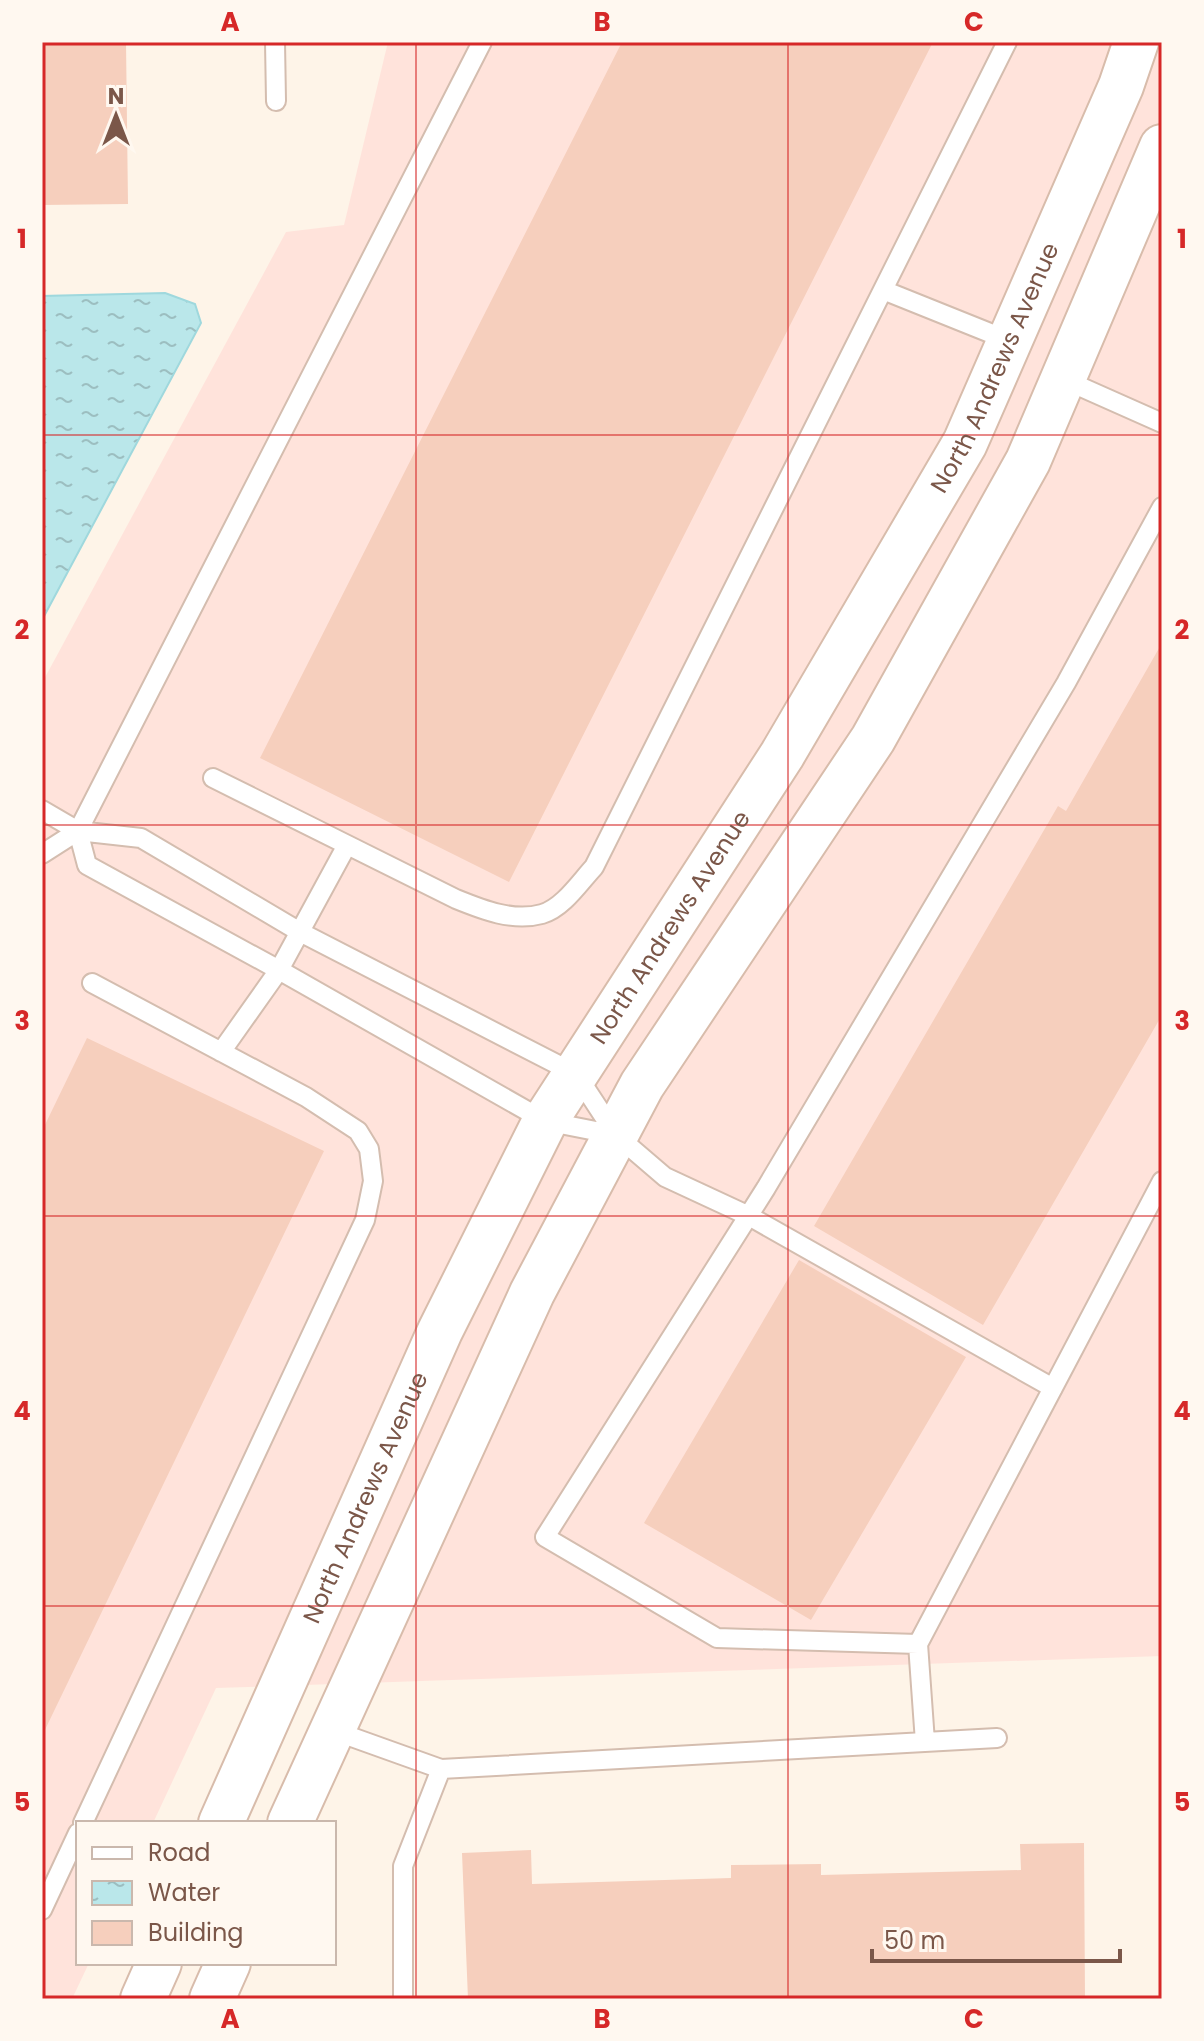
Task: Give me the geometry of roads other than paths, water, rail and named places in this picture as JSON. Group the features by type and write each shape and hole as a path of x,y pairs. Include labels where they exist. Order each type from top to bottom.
{"street":[{"name":"North Andrews Avenue","path":"222,1821 440,1331 545,1121 782,755 965,443 1121,86 1136,42"},
{"path":"291,1821 532,1293 642,1085 873,739 1028,461 1162,147"},
{"path":"143,1999 158,1965"},
{"path":"212,1999 227,1965"}],"lane":[{"path":"275,42 276,101"},
{"path":"42,854 78,831 482,42"},
{"path":"213,778 456,899 489,912 519,916 544,914 567,897 594,867 1007,42"},
{"path":"883,290 1010,341"},
{"path":"1063,379 1162,423"},
{"path":"918,1644 717,1638 545,1537 749,1216 1066,683 1162,507"},
{"path":"42,810 78,831 141,838 300,932 576,1074 616,1135 665,1177 749,1216 1053,1388"},
{"path":"78,831 87,865 545,1121 616,1135"},
{"path":"221,1052 279,970 347,845"},
{"path":"84,1821 365,1220 373,1181 369,1149 358,1131 306,1097 92,983"},
{"path":"925,1742 918,1644 1162,1181"},
{"path":"332,1730 441,1769 997,1738"},
{"path":"403,1999 403,1866 441,1769"},
{"path":"42,1910 76,1837"}],"water":[{"path":"165,293 195,304 201,323 42,620 42,296"}]}
